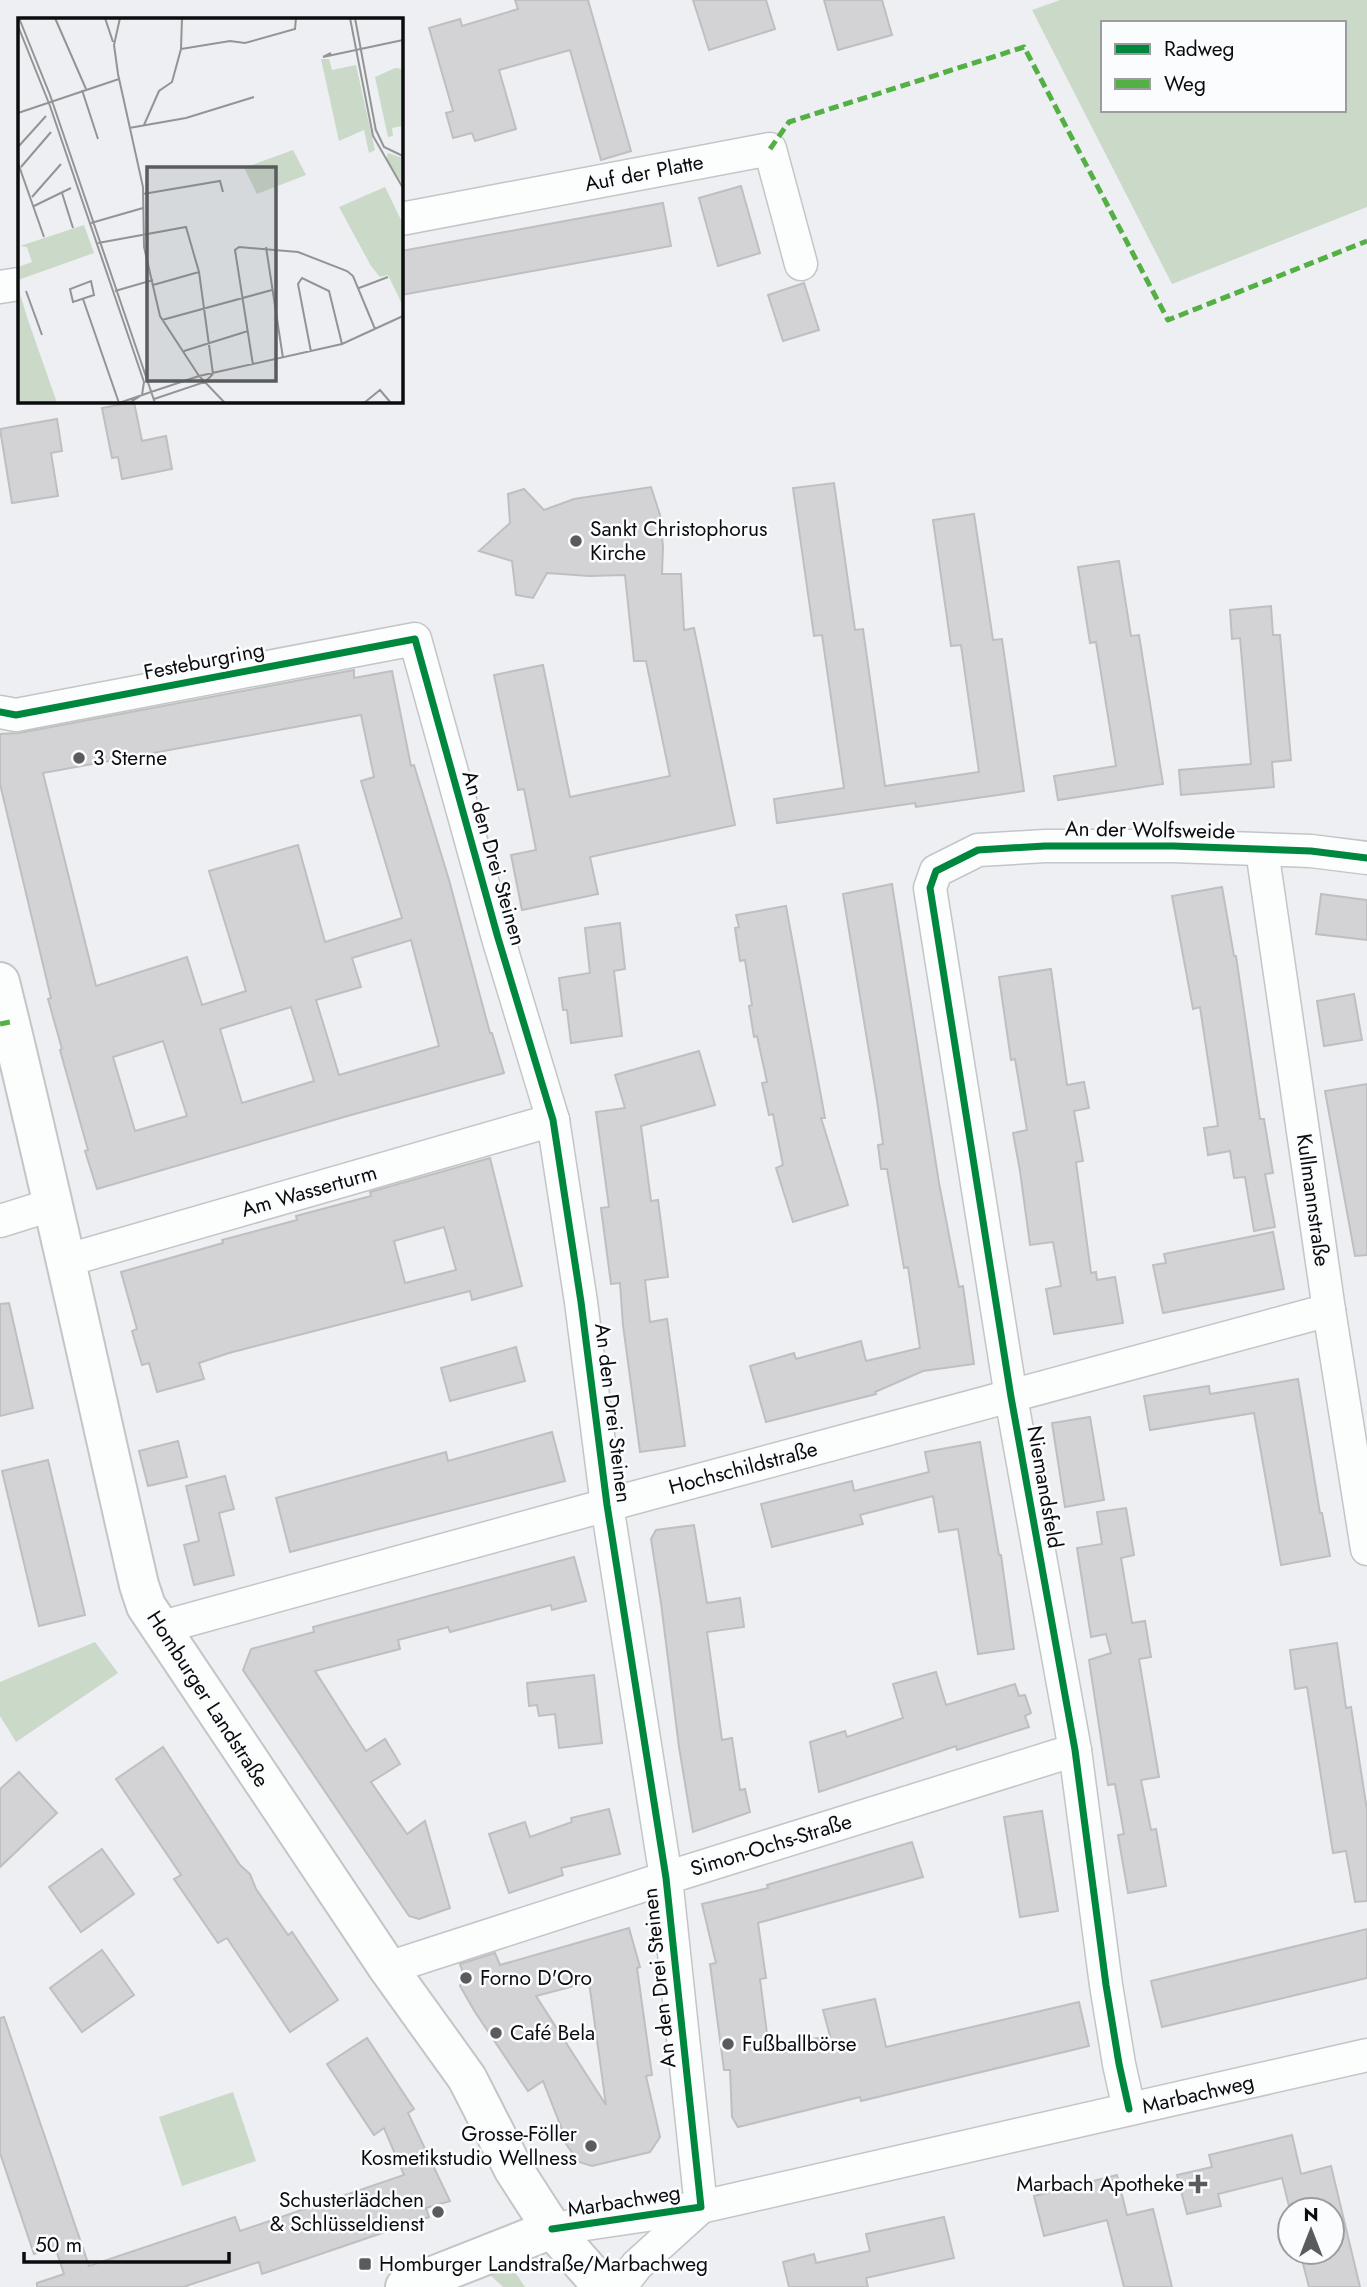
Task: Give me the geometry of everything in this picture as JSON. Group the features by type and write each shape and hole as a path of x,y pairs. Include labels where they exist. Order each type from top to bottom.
{"street":[{"name":"Auf der Platte","path":"402,219 769,149 801,264"},
{"path":"0,287 18,284"},
{"name":"Festeburgring","path":"0,712 16,715 415,639"},
{"name":"An den Drei Steinen","path":"415,639 498,938 553,1121 581,1302 607,1505 666,1878 701,2207"},
{"name":"An der Wolfsweide","path":"936,871 978,850 1070,846 1173,846 1311,851 1367,858"},
{"name":"Kullmannstraße","path":"1262,850 1367,1549"},
{"name":"Niemandsfeld","path":"936,871 930,888 1011,1397 1075,1750 1107,1985 1129,2109"},
{"name":"Homburger Landstraße","path":"0,982 146,1606 388,1968 467,2078 514,2170 552,2229 603,2287"},
{"name":"Am Wasserturm","path":"64,1261 553,1121"},
{"path":"0,1221 54,1204"},
{"name":"Hochschildstraße","path":"159,1628 1329,1310"},
{"name":"Simon-Ochs-Straße","path":"388,1968 1075,1750"},
{"name":"Marbachweg","path":"405,2287 552,2229 701,2207 1367,2055"},
{"name":"Marbachweg","path":"620,2287 637,2265 701,2207"},
{"path":"445,2272 475,2278 489,2287"}],"green space":[{"path":"1060,0 1367,0 1367,207 1172,284 1032,10"},
{"path":"95,1642 118,1673 16,1742 0,1716 0,1682"},
{"path":"233,2092 256,2161 182,2186 159,2117"},
{"path":"511,2266 525,2287 503,2287 489,2274"}],"building":[{"path":"515,0 588,0 631,151 601,160 570,50 499,70 516,129 475,141 472,133 453,138 446,113 453,111 429,28 460,19 462,26 518,9"},
{"path":"693,0 766,0 775,29 709,50"},
{"path":"824,0 882,0 892,35 838,50"},
{"path":"741,186 760,253 718,266 699,198"},
{"path":"663,203 671,246 402,295 402,251"},
{"path":"804,283 819,330 783,341 768,295"},
{"path":"134,402 142,441 166,436 172,469 122,479 118,457 112,458 102,408"},
{"path":"57,419 62,451 51,453 58,496 12,503 0,429"},
{"path":"834,483 855,630 863,629 885,786 979,772 961,645 951,646 933,520 974,514 993,640 1002,639 1024,791 916,807 915,803 777,823 774,799 844,788 822,635 814,636 793,488"},
{"path":"651,487 660,515 662,574 681,574 684,630 694,628 735,825 590,857 598,894 522,910 511,855 536,850 524,789 518,790 494,675 543,665 570,797 670,776 646,661 634,661 625,575 547,573 533,598 516,595 512,561 479,551 510,523 508,494 524,489 544,510 574,499"},
{"path":"1119,561 1131,636 1139,635 1163,784 1058,800 1054,776 1116,766 1096,642 1090,643 1078,567"},
{"path":"1271,606 1273,635 1280,635 1291,760 1272,762 1274,787 1181,795 1179,770 1251,764 1240,638 1232,639 1230,610"},
{"path":"354,670 354,678 392,671 411,766 414,765 449,880 490,1033 504,1073 97,1189 60,1050 62,1049 48,999 51,998 0,784 0,734 19,733","holes":["361,715 374,777 361,781 402,918 325,942 298,845 209,871 246,991 202,1005 187,957 96,986 43,773","411,940 439,1046 339,1075 316,1000 361,987 352,958","291,1007 314,1081 242,1103 220,1029","163,1041 187,1116 135,1131 113,1057"]},
{"path":"892,884 939,1183 959,1287 963,1286 974,1364 923,1371 875,1392 876,1394 766,1422 750,1366 794,1353 796,1359 861,1341 866,1361 920,1348 908,1267 904,1268 887,1169 881,1169 878,1145 883,1144 877,1100 843,894"},
{"path":"1222,887 1236,956 1260,1119 1264,1119 1273,1173 1265,1174 1275,1227 1254,1231 1245,1177 1234,1178 1230,1151 1208,1155 1204,1128 1218,1126 1200,1007 1193,1009 1172,896"},
{"path":"1321,894 1367,900 1367,940 1316,934"},
{"path":"786,906 825,1118 821,1118 848,1205 793,1222 776,1168 783,1165 773,1114 769,1115 762,1083 767,1082 757,1036 754,1037 745,960 740,961 735,928 739,927 736,915"},
{"path":"620,923 625,969 614,971 622,1036 571,1043 559,978 590,973 585,928"},
{"path":"1051,969 1067,1085 1084,1082 1089,1108 1074,1111 1083,1161 1076,1162 1091,1273 1096,1272 1097,1280 1115,1277 1123,1323 1054,1334 1046,1289 1061,1286 1053,1242 1030,1245 1013,1133 1027,1130 1015,1059 1011,1060 999,977"},
{"path":"1354,994 1362,1040 1324,1046 1317,1001"},
{"path":"699,1051 715,1105 641,1126 651,1201 658,1200 668,1277 645,1280 650,1322 667,1319 685,1446 640,1452 620,1283 611,1284 601,1208 609,1207 596,1112 625,1108 615,1075"},
{"path":"1367,1084 1367,1255 1355,1256 1325,1091"},
{"path":"490,1158 522,1286 472,1300 470,1291 229,1353 199,1363 204,1379 157,1392 149,1363 142,1365 132,1331 137,1329 121,1272 297,1220 296,1216 371,1196 370,1192","holes":["444,1227 456,1270 405,1283 394,1241"]},
{"path":"1273,1232 1284,1289 1163,1313 1153,1265 1166,1263 1164,1254"},
{"path":"9,1303 33,1408 0,1416 0,1304"},
{"path":"516,1347 525,1381 450,1401 441,1368"},
{"path":"1298,1379 1320,1513 1330,1556 1281,1565 1254,1413 1150,1430 1144,1396 1209,1386 1210,1394"},
{"path":"1090,1417 1104,1500 1065,1507 1052,1423"},
{"path":"552,1432 565,1481 290,1552 276,1498 446,1452 448,1461"},
{"path":"178,1441 187,1477 148,1486 139,1451"},
{"path":"980,1442 1001,1555 1014,1649 978,1654 958,1529 939,1532 933,1496 860,1515 863,1524 772,1547 761,1504 852,1481 854,1491 929,1472 925,1452"},
{"path":"48,1460 85,1615 39,1626 2,1471"},
{"path":"225,1476 234,1509 219,1513 234,1575 194,1585 184,1545 199,1541 186,1486"},
{"path":"1126,1508 1134,1555 1121,1558 1132,1623 1145,1621 1151,1657 1139,1659 1159,1777 1141,1780 1151,1830 1156,1829 1166,1886 1128,1893 1118,1835 1124,1834 1115,1784 1108,1785 1089,1660 1111,1653 1106,1634 1091,1637 1077,1548 1102,1544 1097,1512"},
{"path":"694,1525 707,1603 740,1598 744,1627 707,1632 722,1740 732,1738 740,1790 745,1789 750,1812 693,1832 651,1539 656,1530"},
{"path":"574,1557 586,1601 552,1610 551,1605 450,1632 448,1627 398,1640 400,1649 315,1671 366,1751 385,1739 400,1764 371,1782 407,1834 425,1821 450,1908 419,1919 409,1916 243,1670 251,1649 314,1632 313,1627"},
{"path":"1337,1643 1346,1708 1351,1707 1367,1810 1367,1901 1355,1902 1346,1851 1333,1853 1307,1687 1295,1689 1290,1650"},
{"path":"936,1672 946,1705 1015,1684 1019,1696 1025,1695 1031,1713 1025,1716 1029,1727 957,1750 956,1746 819,1792 810,1742 845,1731 847,1737 903,1718 893,1684"},
{"path":"594,1675 602,1743 559,1748 555,1714 539,1716 537,1705 529,1706 527,1683"},
{"path":"163,1747 240,1865 250,1874 256,1889 288,1935 292,1932 338,2000 290,2032 227,1938 218,1943 174,1879 181,1875 116,1779"},
{"path":"19,1772 57,1813 0,1867 0,1789"},
{"path":"609,1809 620,1854 561,1868 563,1875 509,1893 489,1834 525,1822 530,1837 572,1822 571,1818"},
{"path":"1042,1811 1058,1911 1020,1917 1004,1817"},
{"path":"912,1842 923,1877 758,1923 766,1978 760,1979 768,2041 776,2039 776,2045 830,2036 823,2010 875,1999 886,2047 1079,2002 1089,2046 861,2101 860,2097 738,2127 732,2117 730,2070 724,2070 710,1964 716,1963 702,1904 768,1888 767,1885"},
{"path":"102,1849 134,1894 81,1932 49,1887"},
{"path":"629,1928 640,1967 637,1968 652,2075 646,2076 660,2137 650,2152 592,2166 579,2162 558,2133 563,2132 543,2081 528,2091 460,1986 464,1976 460,1964 495,1953 500,1965","holes":["589,1982 606,2105 536,1996"]},
{"path":"1367,1929 1367,1978 1162,2027 1151,1981"},
{"path":"102,1950 134,1995 82,2032 50,1988"},
{"path":"4,2017 89,2266 235,2217 240,2231 404,2175 384,2128 374,2135 327,2064 367,2038 414,2109 408,2113 450,2201 426,2208 429,2217 262,2274 259,2262 183,2287 37,2287 37,2283 64,2274 55,2247 34,2254 0,2153 0,2018"},
{"path":"1292,2135 1301,2174 1331,2166 1338,2196 1286,2196 1282,2178 1218,2194 1221,2206 1187,2214 1177,2175 1212,2167 1209,2155"},
{"path":"1117,2175 1127,2215 1153,2209 1172,2287 1124,2287 1107,2220 1044,2236 1034,2196"},
{"path":"944,2217 954,2258 866,2278 868,2287 789,2287 783,2262 814,2254 816,2263 870,2251 866,2234"},
{"path":"1346,2229 1360,2287 1309,2287 1304,2266 1346,2266"}],"marked path":[{"path":"770,149 789,122 1024,47 1168,320 1367,241"},
{"path":"0,1024 10,1022"}],"cycle path":[{"path":"0,712 16,715 415,639 498,938 553,1120 581,1302 607,1505 666,1878 701,2207 552,2229"},
{"path":"1129,2109 1106,1985 1075,1750 1011,1397 930,888 936,871 978,850 1045,846 1173,846 1311,851 1367,858"}],"place":[{"name":"Sankt Christophorus Kirche","path":"576,541"},
{"name":"3 Sterne","path":"79,758"},
{"name":"Forno D'Oro","path":"466,1978"},
{"name":"Café Bela","path":"496,2033"},
{"name":"Fußballbörse","path":"728,2044"},
{"name":"Grosse-Föller Kosmetikstudio Wellness","path":"591,2146"},
{"name":"Marbach Apotheke","path":"1198,2184"},
{"name":"Schusterlädchen & Schlüsseldienst","path":"438,2212"},
{"name":"Homburger Landstraße/Marbachweg","path":"365,2264"}]}
